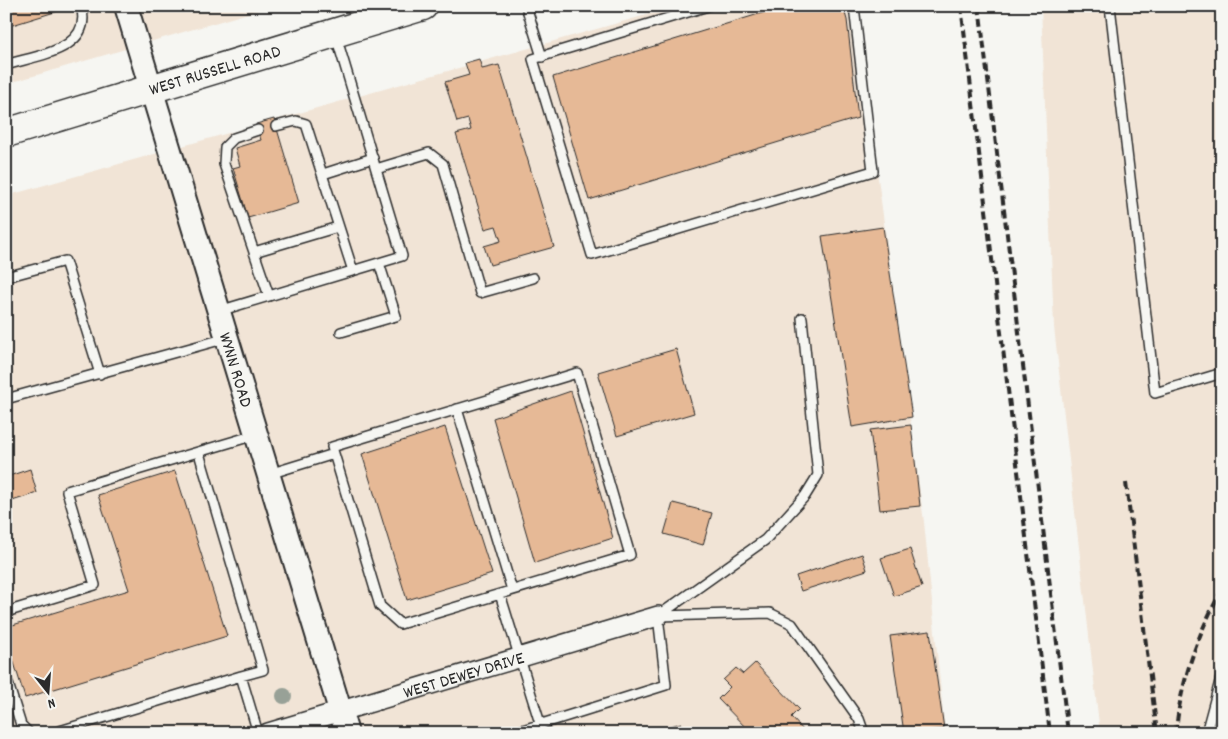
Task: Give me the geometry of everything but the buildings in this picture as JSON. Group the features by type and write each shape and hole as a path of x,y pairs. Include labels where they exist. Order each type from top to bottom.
{"main road":[{"name":"WEST RUSSELL ROAD","path":"6,133 335,33 370,18 423,6"}],"street":[{"name":"WYNN ROAD","path":"126,6 347,733"},
{"name":"WEST DEWEY DRIVE","path":"268,733 658,616"}],"lane":[{"path":"6,65 67,46 80,35 83,16 81,6"},
{"path":"526,6 542,57"},
{"path":"708,6 533,60 592,255 873,171 854,6"},
{"path":"1110,6 1155,393 1222,373"},
{"path":"219,311 402,256 335,33"},
{"path":"276,126 296,121 306,124 353,271"},
{"path":"258,130 234,138 225,147 224,164 269,296"},
{"path":"376,169 429,153 443,164 480,293 533,278"},
{"path":"323,174 373,158"},
{"path":"254,252 338,227"},
{"path":"6,277 65,261 100,374"},
{"path":"341,332 396,316 379,263"},
{"path":"658,616 765,540 805,496 818,475 802,318"},
{"path":"6,399 227,338"},
{"path":"577,373 630,555 400,624 380,606 334,454 332,447 577,373"},
{"path":"457,409 512,590"},
{"path":"6,612 95,585 67,491 199,453 256,434"},
{"path":"53,733 263,670 199,453"},
{"path":"268,474 334,454"},
{"path":"500,594 542,728"},
{"path":"658,616 770,613 792,624 859,719 864,733"},
{"path":"513,733 542,728 666,685 658,616"},
{"path":"1206,733 1222,674"},
{"path":"242,676 258,733"},
{"path":"6,677 22,725 29,733"}],"shaded area":[{"path":"6,6 272,6 6,84"},
{"path":"678,6 855,6 924,522 945,733 6,733 6,196"},
{"path":"1041,6 1222,6 1222,733 1100,733 1054,327"}],"railway":[{"path":"961,6 1050,733"},
{"path":"979,6 1068,733"},
{"path":"1126,483 1157,733"},
{"path":"1176,733 1181,696 1198,640 1222,590"}]}
